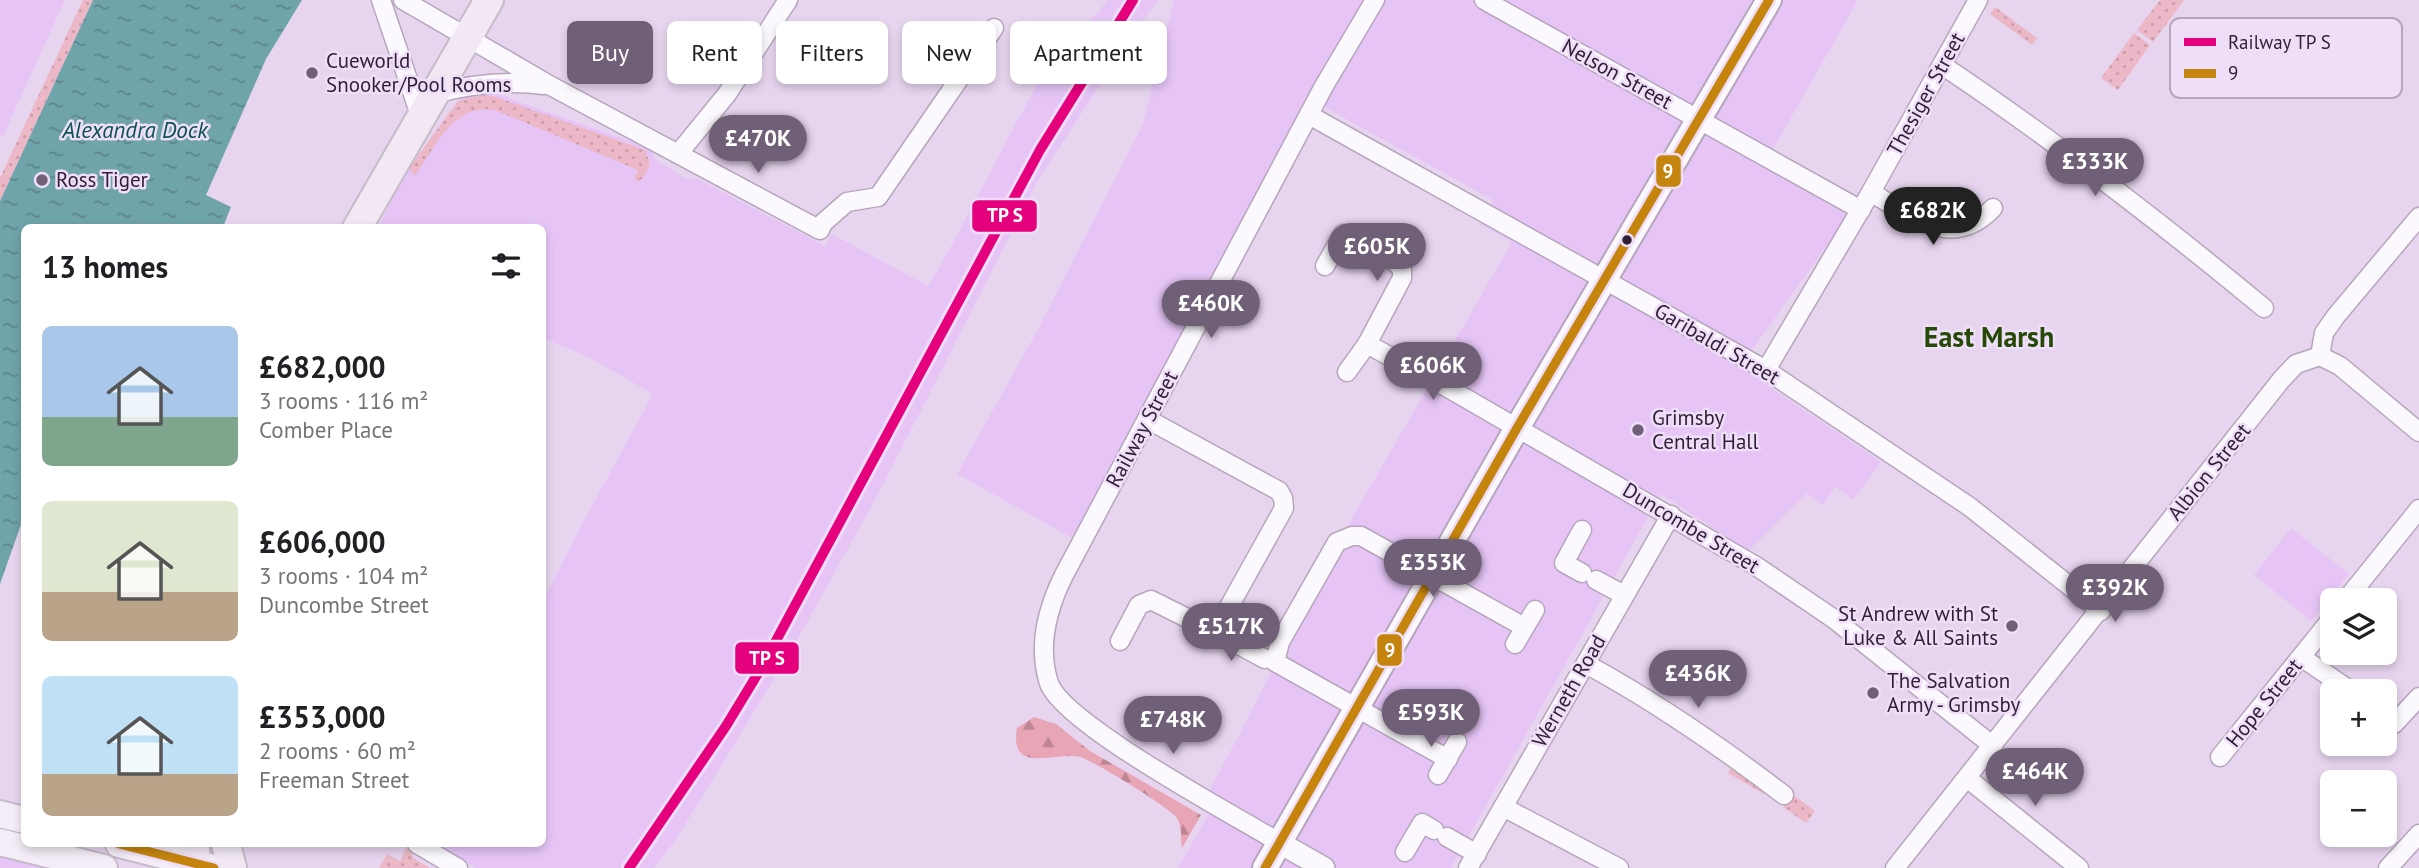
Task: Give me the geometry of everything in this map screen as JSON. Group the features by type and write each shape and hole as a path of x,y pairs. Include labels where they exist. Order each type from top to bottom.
{"highway":[{"path":"359,224 489,0"},
{"path":"227,847 232,868"}],"main road":[{"path":"1265,868 1517,428 1769,0"},
{"path":"0,814 21,819"},
{"path":"0,842 104,868"},
{"path":"128,847 149,854 201,861"}],"street":[{"path":"381,0 427,105 463,86 492,82 551,86"},
{"path":"403,0 551,86 820,230 823,223 846,202 878,197 956,84"},
{"path":"678,154 727,94 788,0"},
{"name":"Railway Street","path":"1280,843 1098,732 1075,715 1049,684 1045,631 1053,597 1309,115 1375,0"},
{"name":"Nelson Street","path":"1484,0 1861,210"},
{"name":"Thesiger Street","path":"1766,370 1861,210 1978,0"},
{"path":"1942,65 2004,106 2164,225 2264,308"},
{"name":"Garibaldi Street","path":"1309,115 1766,370 1970,508 2101,611"},
{"path":"1871,192 1919,222 1944,229 1970,225 1993,208"},
{"path":"2419,217 2336,316 2324,333 2320,356 2340,366 2419,432"},
{"path":"1325,266 1343,234 1395,262 1402,269 1402,278 1367,344 1347,372"},
{"name":"Duncombe Street","path":"1367,344 1671,515 1756,566 1834,619 1993,746"},
{"name":"Albion Street","path":"1895,868 2101,611 2281,380 2296,364 2320,356"},
{"path":"1147,419 1265,482 1279,491 1283,498 1284,508 1278,520 1215,632"},
{"path":"2356,588 2419,509"},
{"name":"Werneth Road","path":"1473,861 1671,515"},
{"path":"1582,530 1561,569 1589,576 1624,596"},
{"path":"1448,759 1275,662 1276,649 1337,542 1352,536 1361,536 1524,627"},
{"path":"1120,641 1139,605 1151,600 1265,659"},
{"path":"1515,644 1535,610"},
{"name":"Hope Street","path":"2220,757 2320,633"},
{"path":"2301,657 2333,679"},
{"path":"1586,664 1634,690 1733,756 1784,795"},
{"path":"2397,723 2419,697"},
{"path":"1438,775 1457,742"},
{"path":"1967,778 2079,868"},
{"path":"1503,807 1619,868"},
{"path":"1405,852 1432,827 1473,861"},
{"path":"2388,868 2419,834"},
{"path":"1280,843 1324,868"},
{"path":"422,847 458,868"}],"shaded area":[{"path":"0,0 65,0 3,136 0,135"},
{"path":"83,0 93,0 0,201 0,178"},
{"path":"1108,0 1159,0 1143,21 1090,21"},
{"path":"1174,0 1858,0 1764,165 1848,216 1740,367 1881,462 1853,500 1836,486 1823,505 1807,493 1748,551 1661,494 1451,868 1178,868 1218,798 1209,792 1348,525 1512,242 1480,224 1493,200 1306,97 1158,387 1072,538 957,474 1036,333 1143,124 1153,84 1167,84 1167,28"},
{"path":"2160,0 2184,0 2153,42 2137,30"},
{"path":"1995,7 2037,38 2032,45 1990,14"},
{"path":"2134,33 2150,45 2118,90 2101,78"},
{"path":"1037,84 1100,84 1037,182 881,489 790,653 677,838 654,868 476,868 441,847 546,847 546,595 653,394 588,357 546,339 546,224 379,224 409,168 458,101 468,95 483,92 497,94 638,144 651,150 655,159 686,179 696,178 825,246 832,234 928,286"},
{"path":"483,95 496,97 645,150 650,163 644,177 639,181 634,179 638,170 497,111 482,109 469,112 448,128 415,176 409,168 458,101"},
{"path":"2291,528 2349,574 2338,588 2320,588 2320,610 2311,621 2254,575"},
{"path":"1733,765 1765,791 1764,794 1728,773"},
{"path":"1792,794 1815,811 1806,823 1783,807"},
{"path":"406,848 414,851 412,857 430,868 379,868 387,854 400,861"},
{"path":"0,852 66,868 0,868"}],"green space":[{"path":"1034,717 1056,724 1090,751 1201,815 1182,848 1177,818 1115,775 1080,757 1036,758 1027,757 1020,752 1016,743 1017,728"}],"water":[{"name":"Alexandra Dock","path":"93,0 302,0 266,59 206,195 231,207 224,224 21,224 21,524 0,584 0,201"}],"transit line":[{"path":"629,868 726,726 763,665 1040,150 1133,0"},
{"name":"9","path":"1265,868 1517,428 1769,0"},
{"name":"9","path":"131,847 214,868"}],"place":[{"name":"Cueworld Snooker/Pool Rooms","path":"312,73"},
{"name":"Ross Tiger","path":"42,180"},
{"name":"Grimsby Central Hall","path":"1638,430"},
{"name":"St Andrew with St Luke & All Saints","path":"2012,626"},
{"name":"The Salvation Army - Grimsby","path":"1873,693"}],"district":[{"name":"East Marsh","path":"1989,337"}]}
